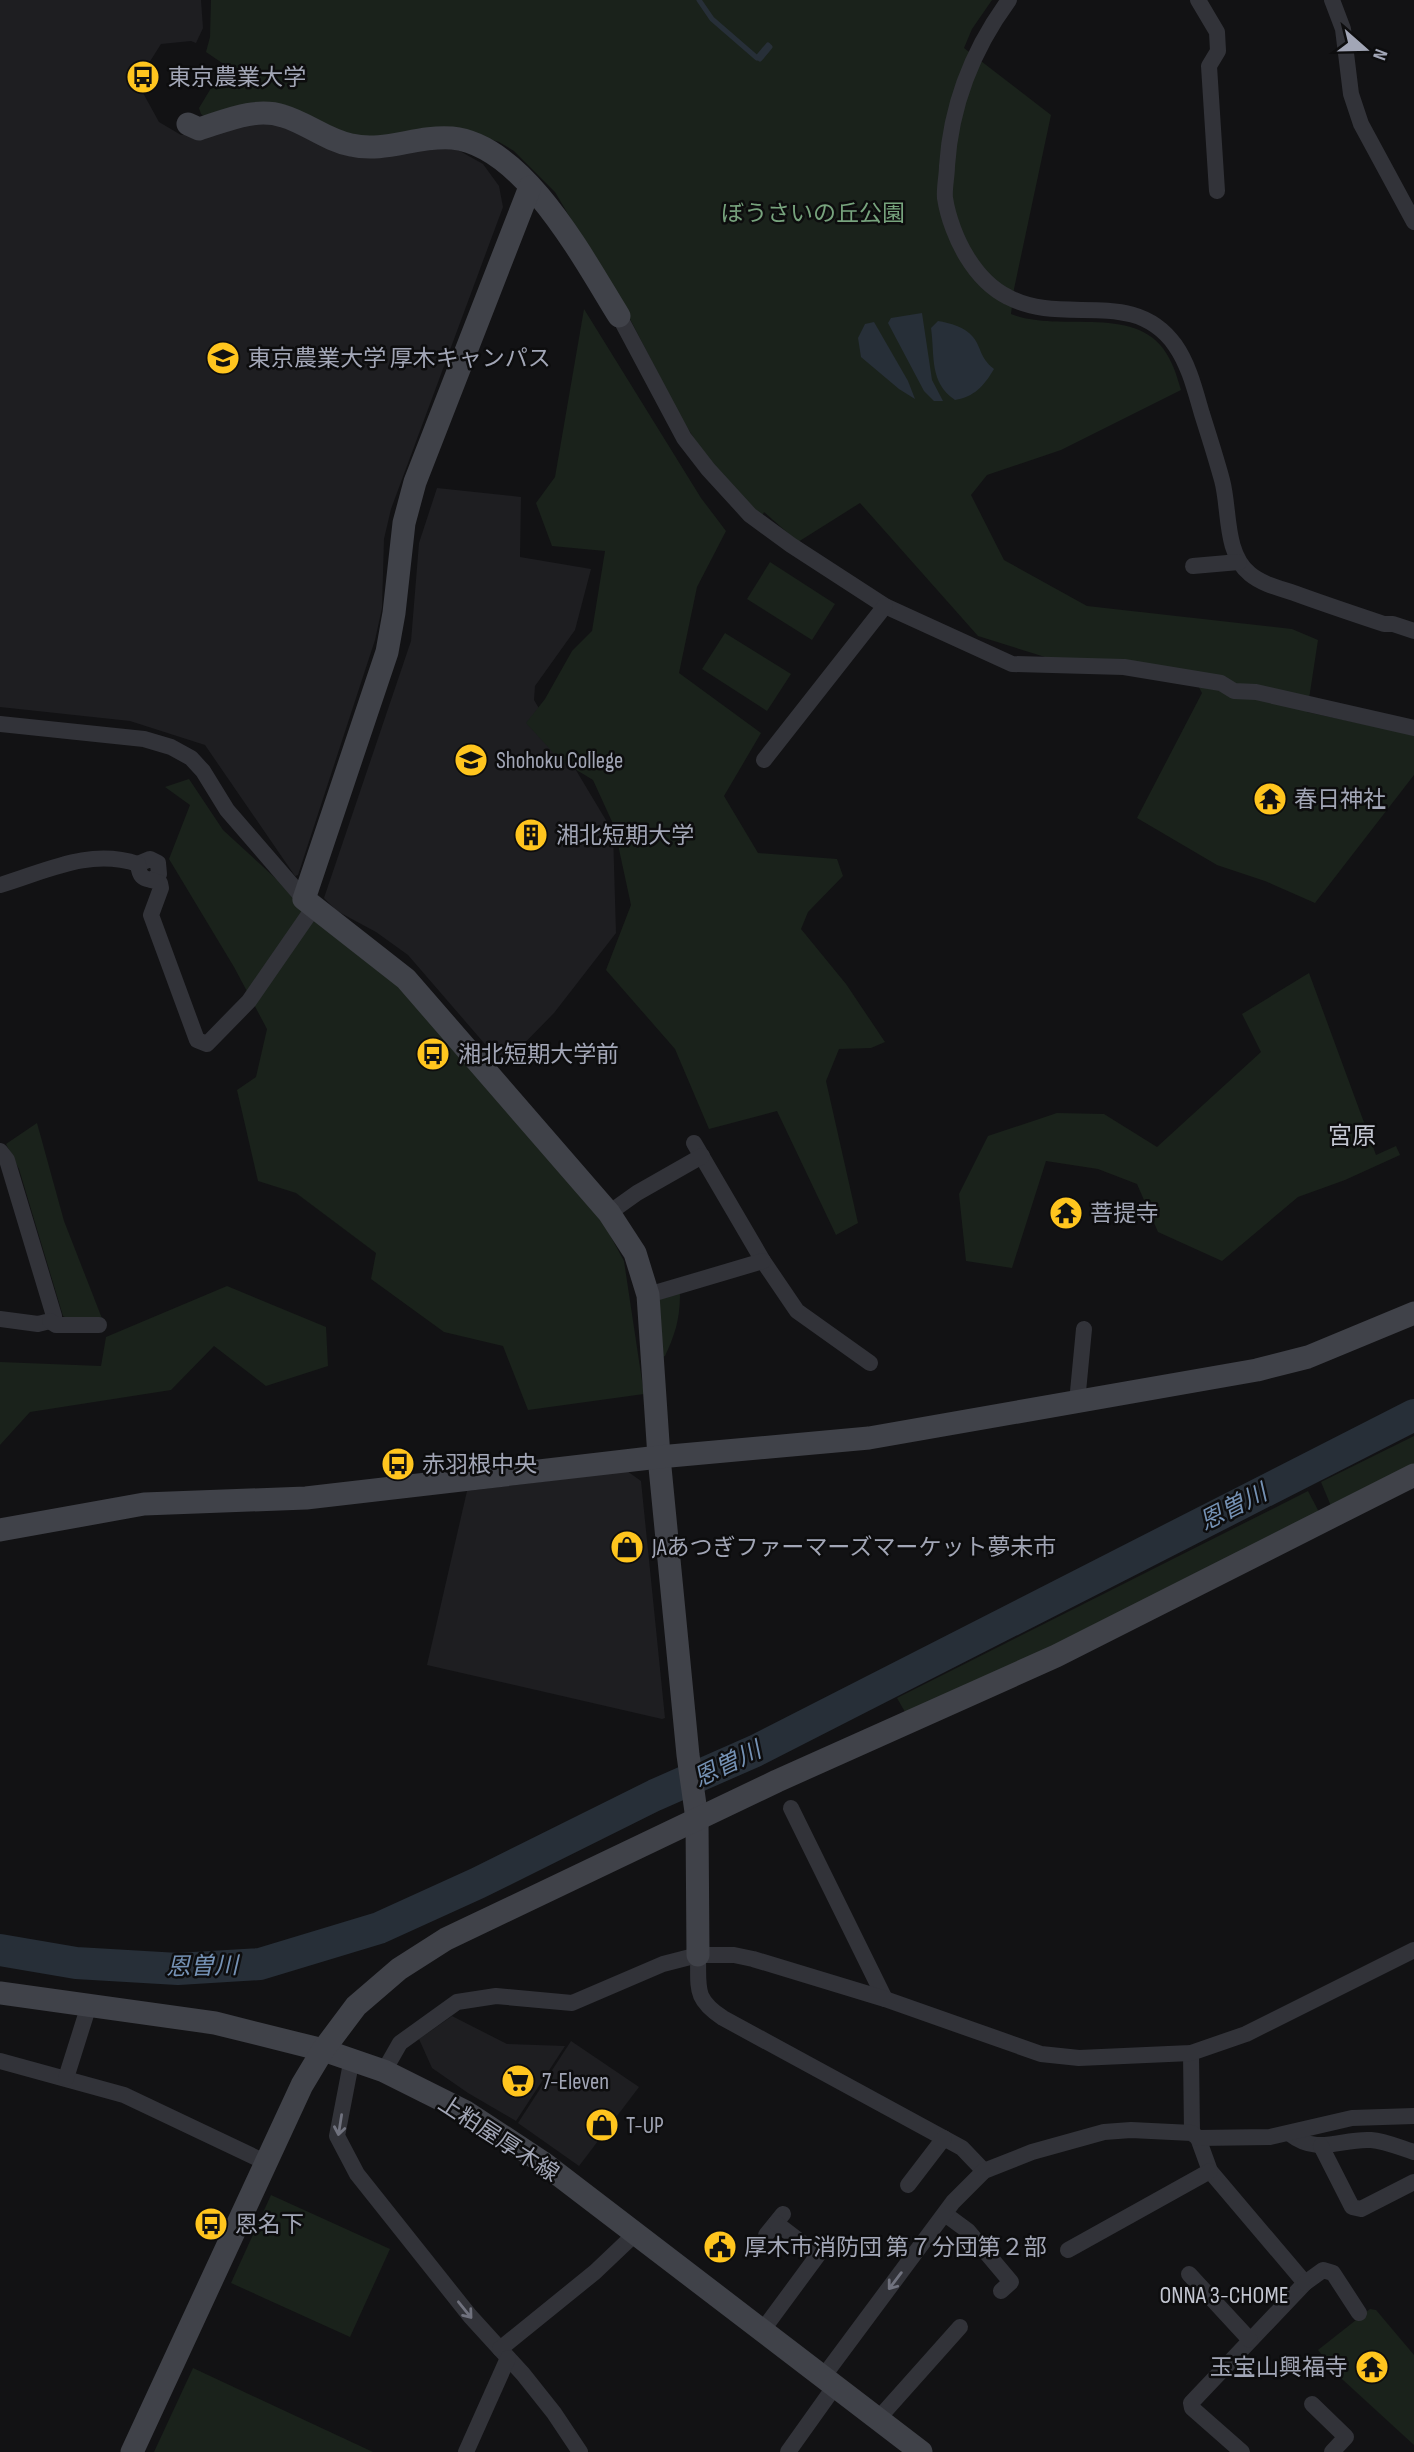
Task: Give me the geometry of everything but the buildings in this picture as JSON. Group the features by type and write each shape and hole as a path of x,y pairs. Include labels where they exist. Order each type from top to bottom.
{"street":[{"path":"1009,0 990,26 975,54 960,95 949,143 945,198 959,243 979,277 1009,298 1040,308 1065,311 1119,310 1146,320 1164,332 1174,344 1188,371 1222,481 1231,539 1239,562 1262,581 1384,624 1414,631"},
{"path":"1198,0 1217,32 1218,51 1209,66 1217,191"},
{"path":"1332,0 1343,29 1351,94 1362,124 1414,222"},
{"path":"188,124 199,129 240,116 259,113 281,115 326,137 352,146 376,148 433,138 455,138 479,146 504,160 562,226 619,316 684,438 725,487 750,515 790,545 885,606 1012,664 1125,667 1221,683 1234,691 1256,692 1414,727"},
{"path":"0,886 95,857 120,858 138,864 139,874 144,879 160,883 161,888 151,915 197,1040 202,1046 249,1001 309,903 387,652 404,523 415,482 530,187"},
{"path":"1193,566 1239,562"},
{"path":"764,760 885,606"},
{"path":"0,724 144,739 171,747 191,758 203,771 227,810 309,903 407,979 609,1213 635,1253 648,1295 659,1457 696,1812 701,1999 707,2008 723,2018 962,2148 984,2171"},
{"path":"609,1213 698,1150 762,1261 797,1311 870,1363"},
{"path":"0,1151 7,1160 54,1316 50,1321 38,1324 14,1323 0,1319"},
{"path":"648,1295 762,1261"},
{"path":"0,1530 144,1504 306,1498 659,1457 869,1438 1257,1370 1308,1357 1414,1313"},
{"path":"50,1321 56,1325 99,1325"},
{"path":"1077,1402 1084,1329"},
{"path":"132,2452 302,2085 323,2050 356,2006 399,1969 446,1939 696,1812 1056,1656 1414,1475"},
{"path":"790,1808 885,1999"},
{"path":"384,2071 400,2043 457,2002 496,1996 572,2003 663,1964 698,1955 734,1955 753,1959 885,1999 1041,2054 1079,2058 1191,2053 1246,2034 1414,1950"},
{"name":"上粕屋厚木線","path":"2,1998 89,2005 215,2023 352,2058 384,2071 477,2119 542,2162 921,2452"},
{"path":"66,2078 89,2005"},
{"path":"1191,2053 1195,2135 1210,2171 1239,2214 1305,2283"},
{"path":"352,2058 337,2136 357,2174 470,2316 554,2413 580,2452"},
{"path":"0,2061 124,2095 265,2162"},
{"path":"789,2447 829,2381 945,2214 984,2171 1032,2152 1104,2132 1131,2130 1270,2137 1352,2118 1414,2116"},
{"path":"1290,2134 1298,2140 1321,2146 1372,2140 1414,2152"},
{"path":"908,2185 944,2138"},
{"path":"1321,2146 1352,2207 1361,2209 1414,2182"},
{"path":"1076,2250 1136,2219 1210,2171"},
{"path":"945,2214 968,2231 1012,2282"},
{"path":"762,2331 823,2248 775,2224"},
{"path":"466,2452 504,2353 635,2234"},
{"path":"1242,2452 1192,2408 1191,2403 1305,2283 1323,2270 1333,2273 1359,2313"},
{"path":"1189,2274 1250,2340"},
{"path":"878,2419 960,2327"},
{"path":"1320,2406 1350,2440 1332,2452"}],"shaded area":[{"name":"東京農業大学 厚木キャンパス","path":"0,0 201,0 203,28 196,43 191,41 161,44 137,82 159,122 181,135 211,135 244,124 273,121 352,157 380,156 429,146 458,150 483,164 499,186 503,207 391,509 384,539 382,608 375,640 298,875 295,876 205,745 130,721 0,707"},
{"path":"922,313 932,380 943,401 934,401 924,391 888,323 891,318"},
{"path":"938,321 957,326 970,334 994,369 978,390 962,399 955,400 947,393 937,377 931,328"},
{"path":"874,322 908,381 915,399 861,357 858,338 865,324"},
{"name":"Shohoku College","path":"437,488 521,497 520,557 591,569 575,630 535,686 534,700 613,832 616,933 554,1013 503,1065 408,955 376,932 337,911 324,898 411,641 419,543"},
{"name":"JAあつぎファーマーズマーケット夢未市","path":"627,1471 641,1481 665,1718 427,1665 467,1491"},
{"path":"452,2016 507,2044 565,2046 516,2121 432,2068 419,2039"},
{"name":"T-UP","path":"571,2041 639,2087 579,2166 518,2123"}],"green space":[{"name":"ぼうさいの丘公園","path":"211,0 992,0 972,29 964,48 1051,115 1011,314 1031,320 1123,325 1143,332 1159,344 1172,364 1181,390 1061,450 987,475 971,495 1004,560 1087,606 1292,629 1318,640 1307,712 1414,735 1414,775 1315,903 1265,881 1217,865 1137,818 1202,693 1193,676 1058,661 978,636 860,503 798,542 764,512 762,517 714,470 680,416 630,319 555,192 514,151 499,142 452,127 364,139 337,131 206,118 199,108 225,65 206,52 210,37"},
{"path":"584,309 701,498 726,531 697,587 679,673 761,733 724,796 758,853 837,859 843,876 808,912 801,929 846,984 885,1042 871,1048 839,1049 826,1081 858,1223 836,1235 777,1111 709,1129 675,1049 606,970 631,905 614,826 593,780 560,760 526,723 545,699 572,651 592,631 605,551 552,546 536,503 555,477"},
{"path":"770,562 835,604 812,640 747,599"},
{"path":"725,633 791,674 767,711 702,669"},
{"path":"189,779 223,830 319,918 406,987 577,1174 624,1261 644,1394 528,1410 503,1346 444,1332 371,1279 376,1253 296,1193 258,1181 237,1090 256,1077 267,1029 234,967 169,859 190,805 165,787"},
{"path":"1309,973 1376,1155 1396,1146 1400,1155 1345,1180 1298,1197 1222,1261 1158,1232 1137,1184 1098,1169 1046,1161 1012,1268 966,1261 959,1194 988,1136 1057,1113 1104,1114 1157,1147 1261,1052 1242,1014"},
{"path":"37,1123 64,1221 103,1321 70,1320 63,1316 19,1169 6,1144"},
{"path":"227,1286 326,1327 328,1366 266,1386 214,1346 171,1390 30,1412 0,1445 0,1362 101,1366 106,1337"},
{"path":"680,1292 675,1332 665,1356 660,1358 657,1297"},
{"path":"1414,1436 1414,1469 1331,1506 1321,1482"},
{"path":"1308,1491 1319,1512 1054,1651 905,1712 897,1698"},
{"path":"271,2195 390,2249 350,2337 231,2283"},
{"name":"玉宝山興福寺","path":"1370,2309 1376,2310 1414,2355 1414,2445 1342,2379 1318,2350"},
{"path":"193,2368 373,2452 154,2452"}],"waterway":[{"path":"699,0 712,19 757,58 768,45 770,47 760,59"},
{"name":"恩曽川","path":"0,1950 76,1963 178,1969 260,1964 379,1928 478,1883 655,1795 755,1751 1414,1415"}],"place":[{"name":"東京農業大学","path":"143,77"},
{"name":"東京農業大学 厚木キャンパス","path":"223,358"},
{"name":"Shohoku College","path":"471,760"},
{"name":"春日神社","path":"1270,799"},
{"name":"湘北短期大学","path":"531,835"},
{"name":"湘北短期大学前","path":"433,1054"},
{"name":"菩提寺","path":"1066,1213"},
{"name":"赤羽根中央","path":"398,1464"},
{"name":"JAあつぎファーマーズマーケット夢未市","path":"627,1547"},
{"name":"7-Eleven","path":"518,2081"},
{"name":"T-UP","path":"602,2125"},
{"name":"恩名下","path":"211,2224"},
{"name":"厚木市消防団 第７分団第２部","path":"720,2247"},
{"name":"玉宝山興福寺","path":"1372,2367"}],"district":[{"name":"宮原","path":"1352,1136"},
{"name":"ONNA 3-CHOME","path":"1224,2295"}]}
